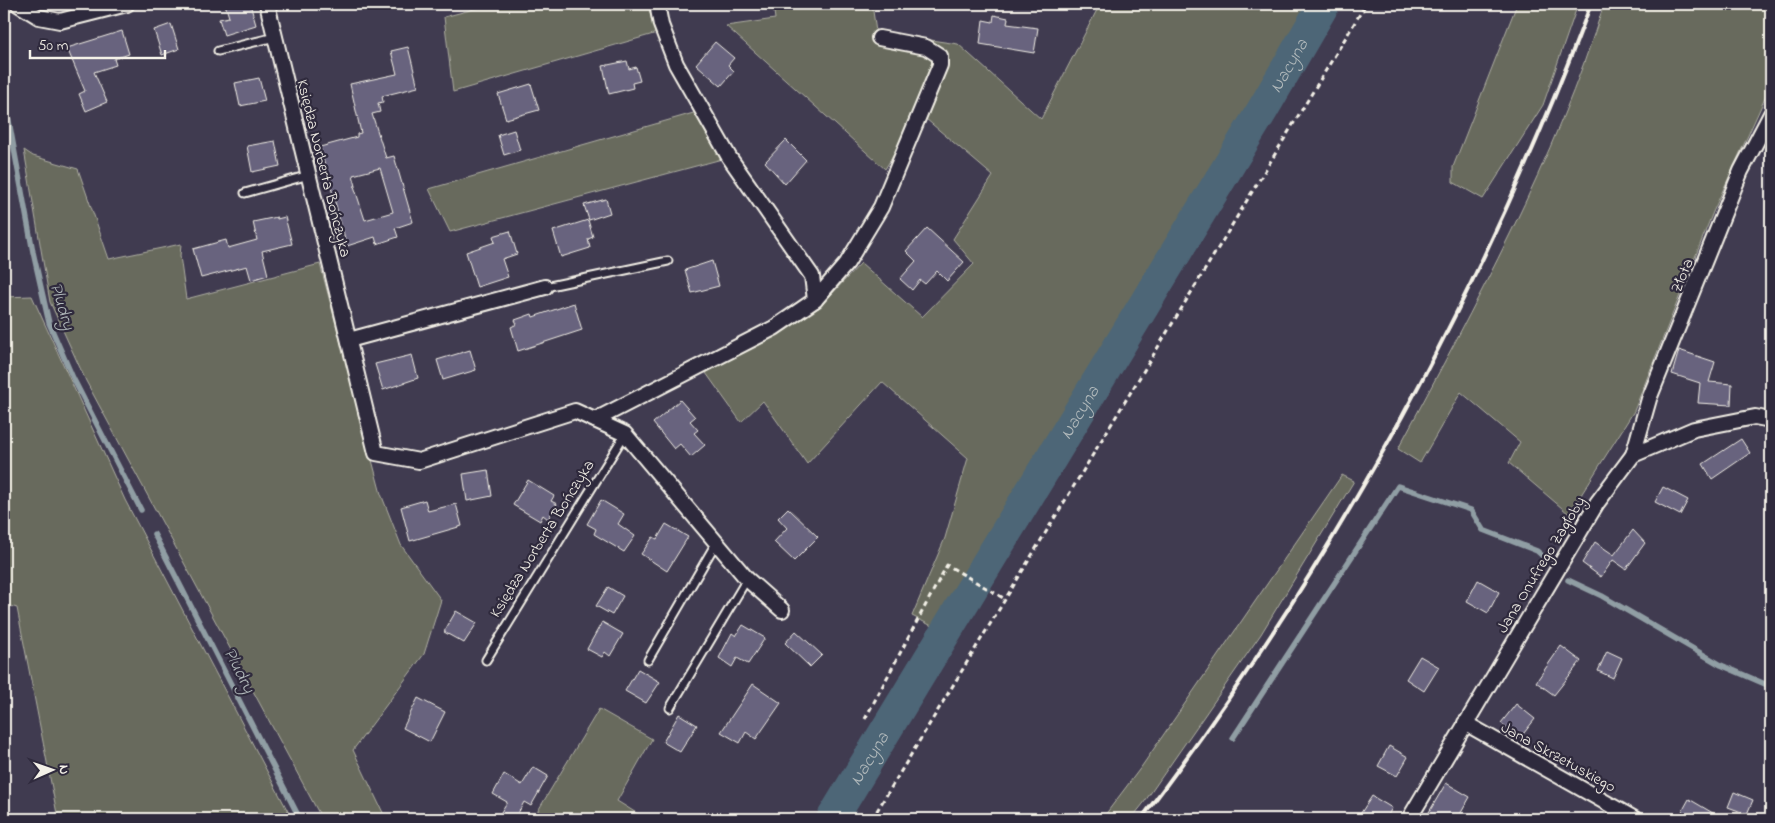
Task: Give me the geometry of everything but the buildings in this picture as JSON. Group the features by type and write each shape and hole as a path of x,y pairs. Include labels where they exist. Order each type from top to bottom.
{"street":[{"path":"18,4 39,17 60,21 126,4"},
{"name":"Księdza Norberta Bończyka","path":"267,4 376,454 419,461 575,411 625,434 747,579 782,610"},
{"path":"657,4 661,25 676,64 729,157 812,276 816,300"},
{"path":"595,420 774,328 816,300 848,263 881,207 940,65 940,56 926,47 879,38"},
{"name":"Złota","path":"1633,455 1649,399 1741,170 1771,116"},
{"path":"349,340 545,287"},
{"path":"1633,455 1694,429 1755,417 1771,420"},
{"name":"Jana Onufrego Zagłoby","path":"1409,819 1597,503 1633,455"},
{"name":"Jana Skrzetuskiego","path":"1465,723 1635,819"}],"lane":[{"path":"218,51 275,37"},
{"path":"245,193 308,175"},
{"path":"545,287 668,261"},
{"name":"Księdza Norberta Bończyka","path":"486,660 625,434"},
{"path":"648,660 717,542"},
{"path":"670,708 747,579"}],"path":[{"path":"872,819 1366,4"},
{"path":"865,719 947,565 1005,600"}],"green space":[{"path":"493,4 650,4 657,33 453,92 444,17"},
{"path":"773,4 872,4 876,32 958,44 1041,119 1100,4 1318,4 932,626 912,616 945,538 968,458 882,382 807,464 763,401 741,422 706,373 828,298 861,263 922,317 974,264 953,239 993,176 919,113 885,169 726,26 775,19"},
{"path":"1517,4 1578,4 1543,105 1483,199 1453,182 1453,167"},
{"path":"1604,4 1771,4 1771,85 1713,212 1634,411 1569,514 1509,463 1520,442 1461,392 1420,463 1398,449 1456,341 1538,175 1584,62"},
{"path":"697,112 722,159 450,232 429,189"},
{"path":"24,150 33,156 78,169 109,259 181,244 180,256 186,299 320,264 381,494 401,545 441,600 424,654 353,750 386,819 322,819 86,381 50,302"},
{"path":"32,296 125,500 292,819 58,819 17,608 4,604 4,297"},
{"path":"1342,475 1354,481 1261,634 1143,804 1131,819 1102,819 1142,766"},
{"path":"599,709 652,739 617,801 646,819 533,819"}],"waterway":[{"name":"Nacyna","path":"832,819 1263,109 1324,4"},
{"name":"Pludry","path":"4,94 33,252 49,323 73,378 141,510"},
{"path":"1233,738 1398,486 1471,510 1483,530 1537,551 1546,559"},
{"name":"Pludry","path":"154,534 300,819"},
{"path":"1568,580 1602,596 1721,665 1765,684"},
{"path":"864,767 879,766"}],"railway":[{"path":"1141,819 1210,725 1276,628 1396,428 1450,325 1501,220 1548,113 1591,4"}]}
